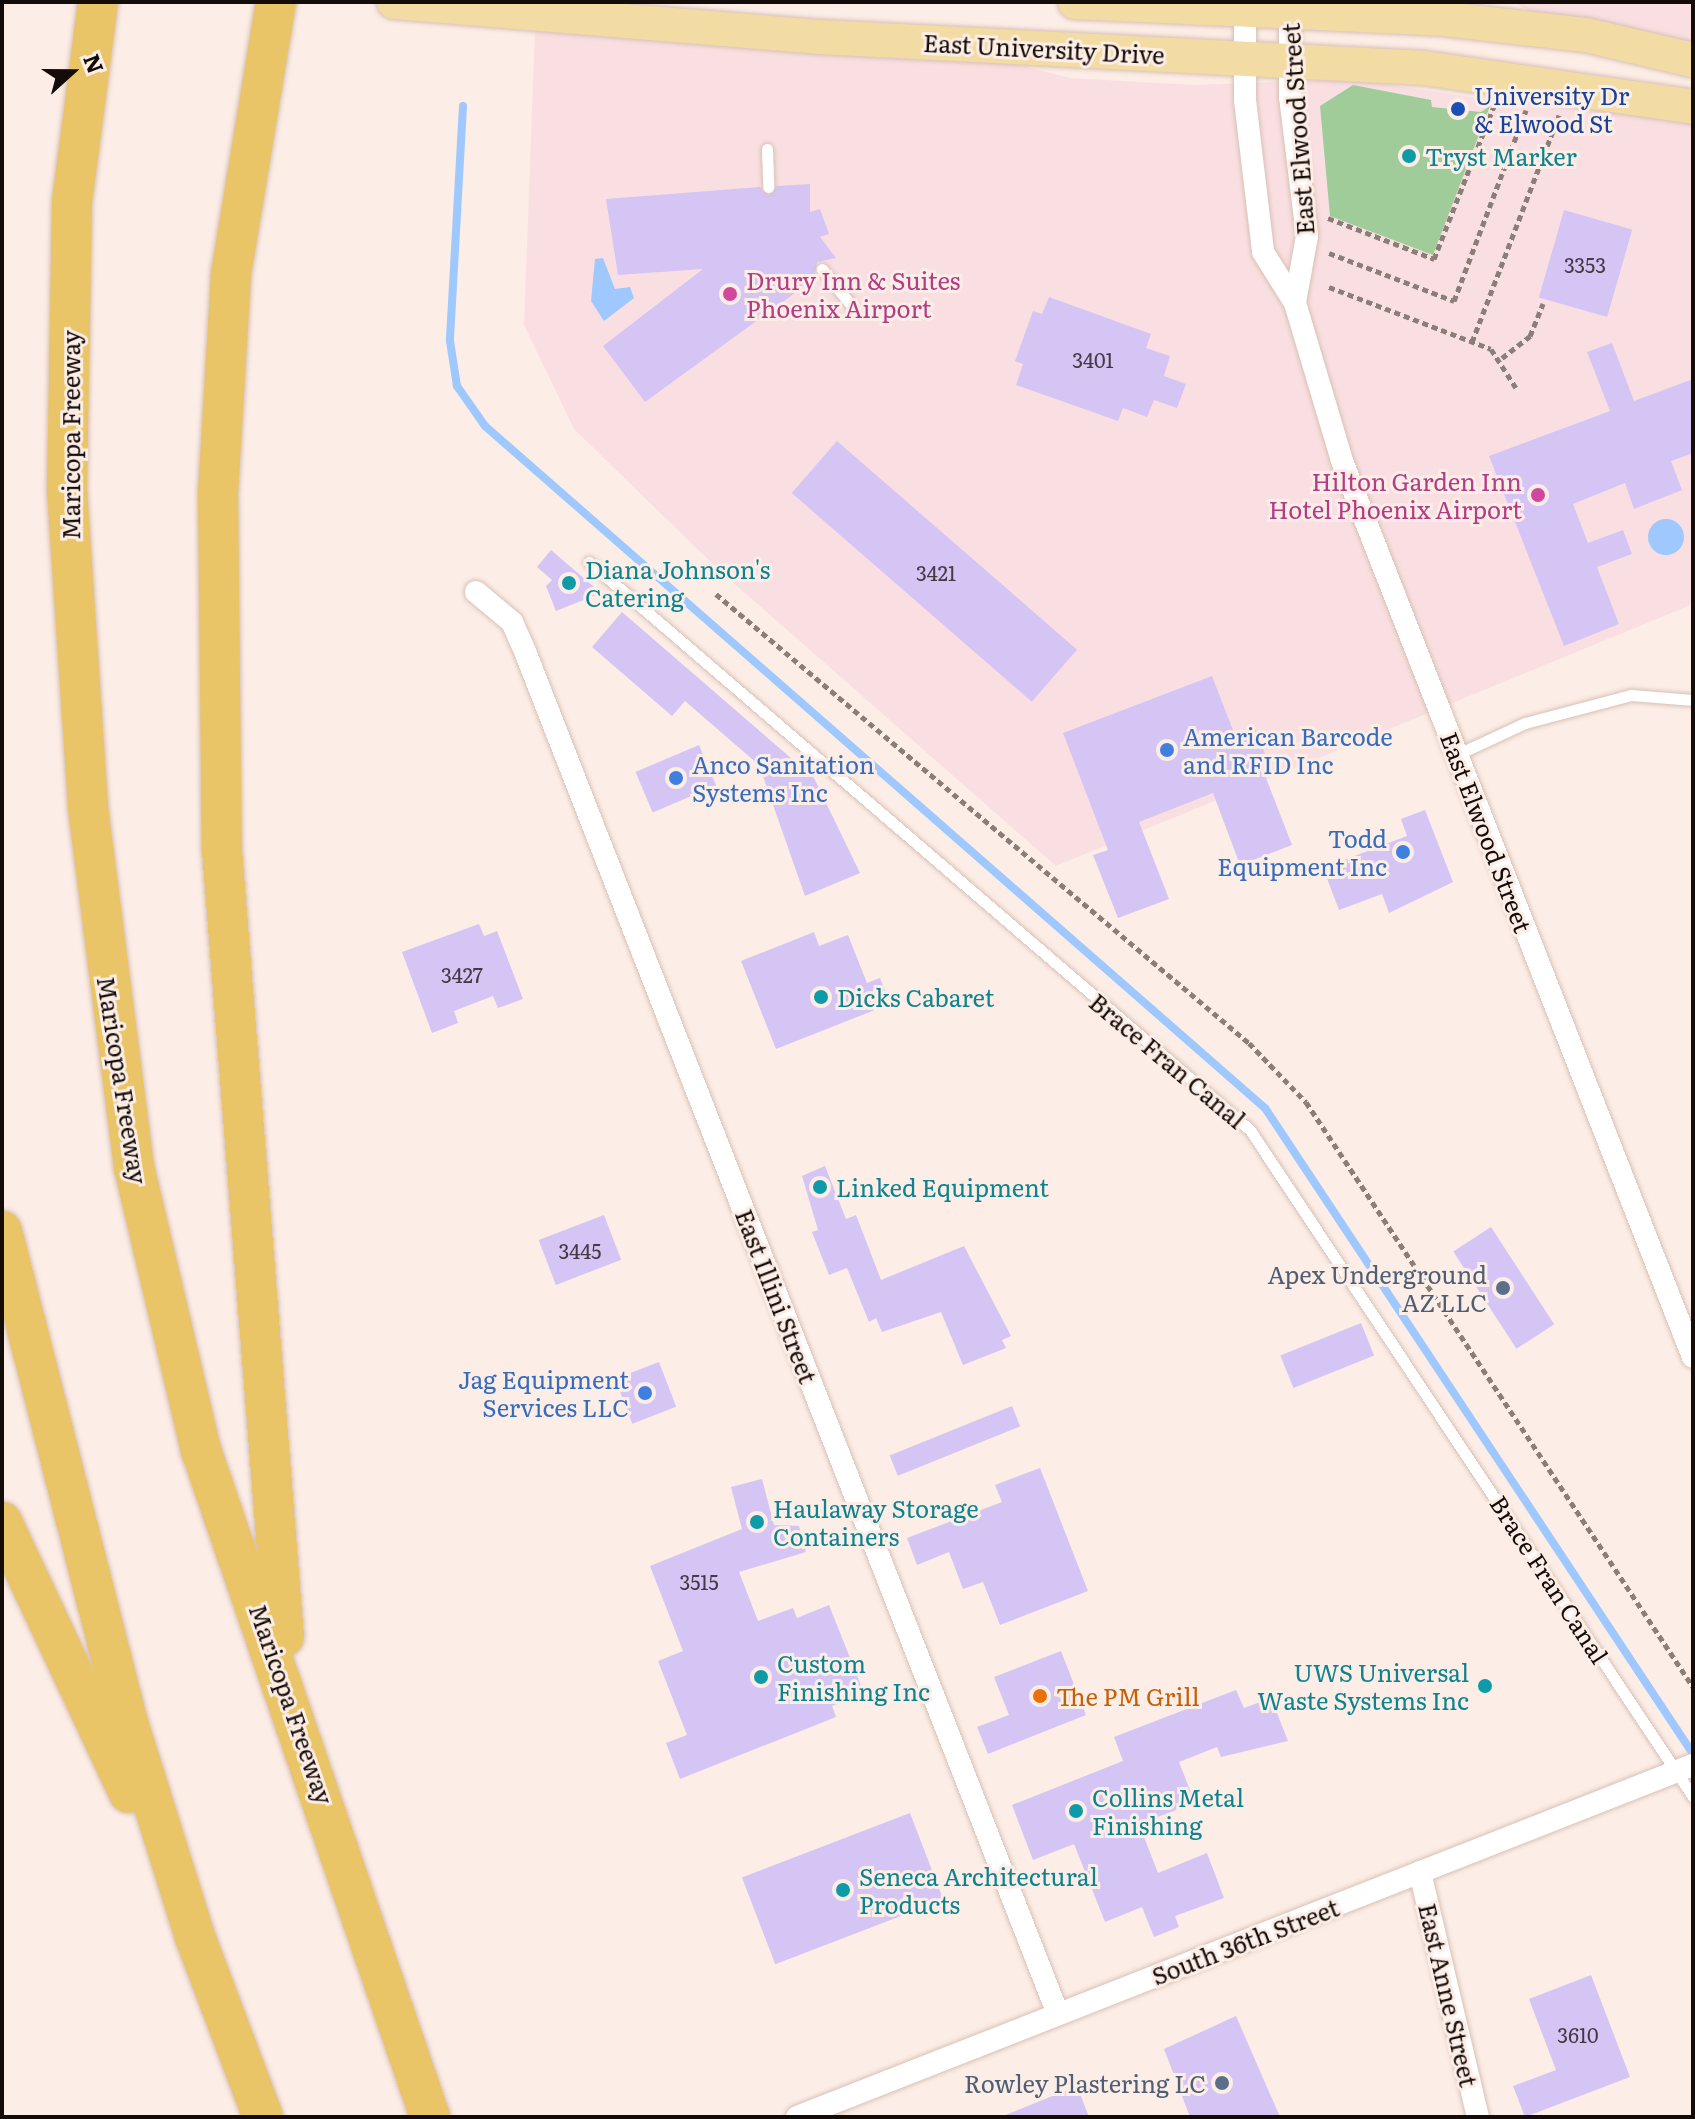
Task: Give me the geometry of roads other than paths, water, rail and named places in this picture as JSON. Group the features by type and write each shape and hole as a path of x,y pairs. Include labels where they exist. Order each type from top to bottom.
{"highway":[{"name":"Maricopa Freeway","path":"98,2 72,201 67,490 106,972 134,1167 201,1450 288,1689 430,2117"},
{"path":"276,2 231,275 218,508 230,980 288,1689"},
{"path":"2,1231 60,1475 186,1910 263,2117"},
{"path":"2,1522 186,1910"}],"main road":[{"name":"East University Drive","path":"394,2 820,37 1289,58 1573,84 1693,107"},
{"name":"East University Drive","path":"1075,2 1290,7 1586,35 1693,60"}],"street":[{"name":"East Elwood Street","path":"1245,5 1243,57 1263,252 1295,303 1342,461 1693,1357"},
{"name":"East Elwood Street","path":"1290,7 1289,58 1307,236 1295,303"},
{"name":"East Illini Street","path":"476,592 512,622 526,654 1058,2014"},
{"name":"South 36th Street","path":"797,2117 1683,1769"},
{"name":"East Anne Street","path":"1420,1872 1478,2117"}],"lane":[{"path":"767,149 768,187"},
{"path":"822,269 851,305"},
{"name":"Brace Fran Canal","path":"589,562 1250,1130 1683,1769 1693,1797"},
{"path":"1456,755 1525,723 1631,695 1693,700"}],"water":[{"path":"603,258 615,289 630,287 634,298 604,321 591,301 595,259"},
{"path":"1666,519 1679,524 1684,537 1679,550 1666,555 1653,550 1648,537 1653,524"}],"waterway":[{"path":"463,106 450,341 457,386 485,426 1265,1108 1693,1754"}],"place":[{"name":"University Dr & Elwood St","path":"1458,109"},
{"name":"Tryst Marker","path":"1409,156"},
{"name":"Drury Inn & Suites Phoenix Airport","path":"730,294"},
{"name":"Hilton Garden Inn Hotel Phoenix Airport","path":"1538,495"},
{"name":"Diana Johnson's Catering","path":"569,583"},
{"name":"American Barcode and RFID Inc","path":"1167,750"},
{"name":"Anco Sanitation Systems Inc","path":"676,778"},
{"name":"Todd Equipment Inc","path":"1403,852"},
{"name":"Dicks Cabaret","path":"821,997"},
{"name":"Linked Equipment","path":"820,1187"},
{"name":"Apex Underground AZ LLC","path":"1503,1288"},
{"name":"Jag Equipment Services LLC","path":"645,1393"},
{"name":"Haulaway Storage Containers","path":"757,1522"},
{"name":"Custom Finishing Inc","path":"761,1677"},
{"name":"UWS Universal Waste Systems Inc","path":"1485,1686"},
{"name":"The PM Grill","path":"1040,1696"},
{"name":"Collins Metal Finishing","path":"1076,1811"},
{"name":"Seneca Architectural Products","path":"843,1890"},
{"name":"Rowley Plastering LC","path":"1222,2083"}]}
